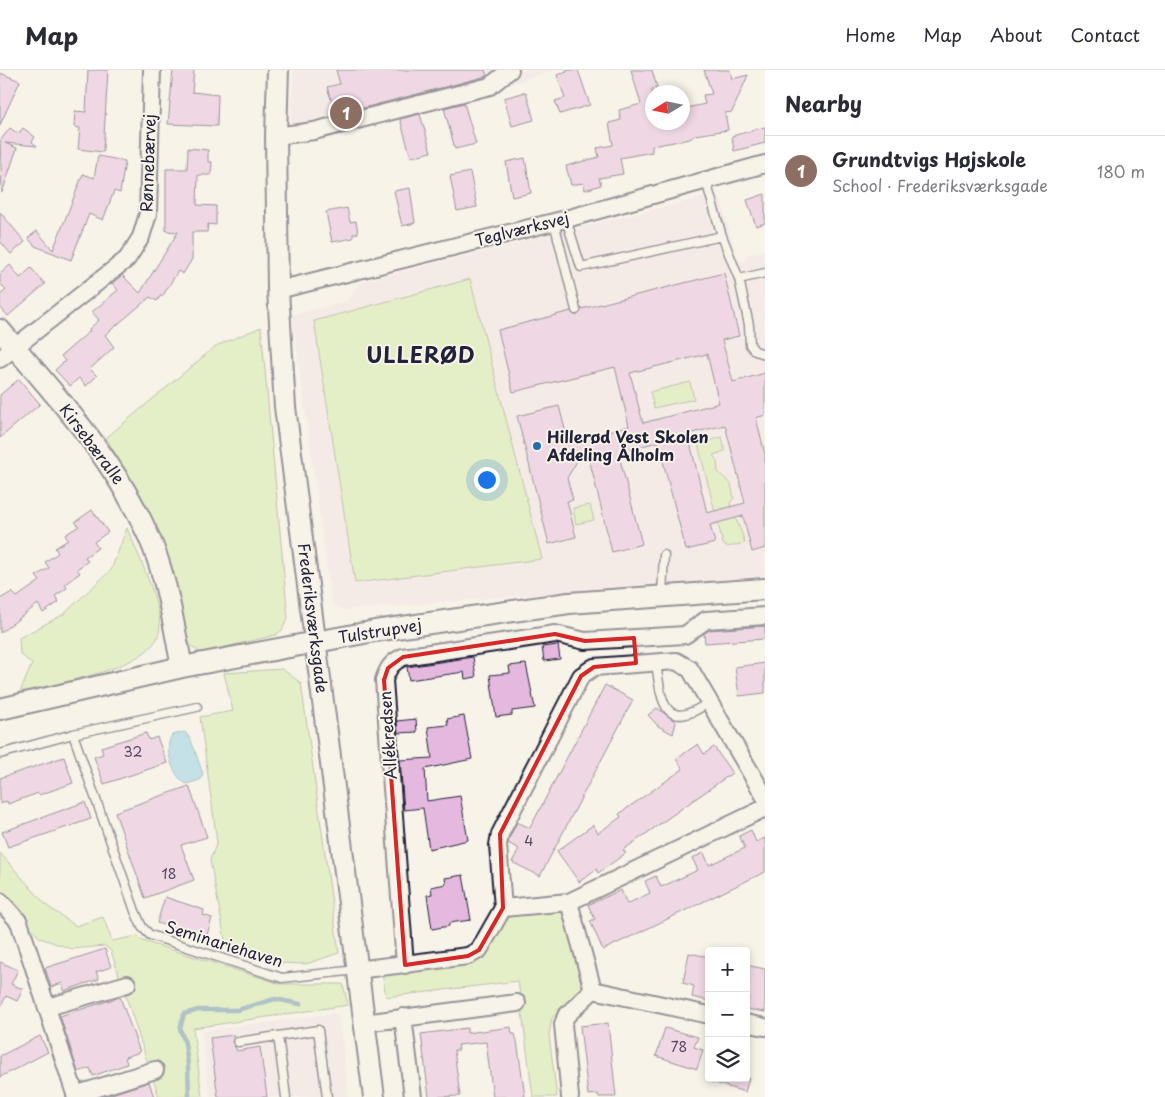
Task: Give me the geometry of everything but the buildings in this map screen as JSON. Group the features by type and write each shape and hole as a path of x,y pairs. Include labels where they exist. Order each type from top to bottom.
{"street":[{"name":"Rønnebærvej","path":"7,353 127,259 141,237 148,214 152,70"},
{"name":"Frederiksværksgade","path":"278,70 276,136 278,290 286,407 374,1097"},
{"path":"276,136 314,131 490,86 510,70"},
{"name":"Teglværksvej","path":"278,290 560,220 765,164"},
{"name":"Kirsebæralle","path":"0,330 7,353 93,440 123,484 149,536 165,586 182,667"},
{"name":"Tulstrupvej","path":"0,709 182,667 316,641 569,603 765,590"},
{"name":"Allékredsen","path":"405,965 384,680 388,668 403,657 556,634 585,641 685,635 706,620 765,616"},
{"path":"634,638 636,663"},
{"path":"357,970 475,954 483,944 503,908 498,845 500,834 581,676 594,667 676,661 684,663 690,669 765,797"},
{"path":"503,908 569,902 765,808"},
{"path":"0,901 19,922 76,1096 155,1070"},
{"path":"569,902 593,990"},
{"path":"48,1007 127,984"},
{"path":"593,990 705,1014"},
{"path":"570,1097 563,1024 566,1016 593,990"},
{"path":"364,1023 517,1003"},
{"path":"403,1018 413,1097"},
{"path":"750,1024 765,1027"}],"lane":[{"path":"706,181 722,236 739,279 749,325 750,345 755,351 765,354"},
{"path":"560,220 581,267 722,236"},
{"path":"560,220 576,310"},
{"path":"739,279 765,272"},
{"path":"662,597 664,555"},
{"path":"656,662 661,700 667,709 676,714 686,715 696,712 709,702"},
{"path":"0,754 73,734 197,707"},
{"name":"Seminariehaven","path":"73,734 135,911 142,928 150,935 282,978 357,970"},
{"path":"238,1042 318,1030 327,1097"},
{"path":"278,1036 286,1097"}],"highlighted area":[{"path":"555,634 585,641 634,638 636,663 594,667 581,676 500,834 503,908 479,950 468,956 405,965 384,680 388,668 403,657"}],"shaded area":[{"path":"293,70 554,70 511,84 290,142"},
{"name":"Hillerød Vest Skolen Afdeling Ålholm","path":"719,193 738,261 745,262 746,255 765,250 765,577 345,610 335,607 331,600 292,315 347,301 360,282"},
{"path":"338,1013 349,1097 210,1097 201,1031"}],"green space":[{"path":"470,279 542,559 355,583 314,321"},
{"path":"261,327 288,618 282,630 276,635 200,653 188,643 174,580 153,525 106,438 216,346"},
{"path":"690,382 694,399 654,408 650,392"},
{"path":"722,437 725,451 713,455 717,461 718,472 731,484 734,498 730,503 745,543 728,547 723,544 698,444"},
{"path":"590,505 594,520 576,524 573,508"},
{"path":"127,528 149,580 158,610 159,633 152,646 139,656 99,673 20,692 32,664 20,654 19,638 64,614 111,570"},
{"path":"282,669 301,683 339,953 306,964 279,963 226,945 210,860 217,842 200,717 233,711 224,673"},
{"path":"0,853 47,906 76,926 103,917 112,941 138,936 143,941 281,984 343,984 348,1005 193,1028 202,1097 159,1097 111,951 105,946 72,949 40,938 0,892"},
{"path":"564,905 582,988 552,1018 549,1035 557,1097 533,1097 518,981 386,997 382,972 477,962 511,916"}],"water":[{"path":"185,732 191,740 203,774 200,780 187,784 177,776 169,755 169,741 172,735"}],"waterway":[{"path":"189,1097 188,1065 185,1043 180,1029 184,1014 198,1010 237,1010 275,999 300,1004"}],"place":[{"name":"Grundtvigs Højskole","path":"346,113"},
{"name":"Hillerød Vest Skolen Afdeling Ålholm","path":"537,446"}],"district":[{"name":"ULLERØD","path":"421,356"}]}
